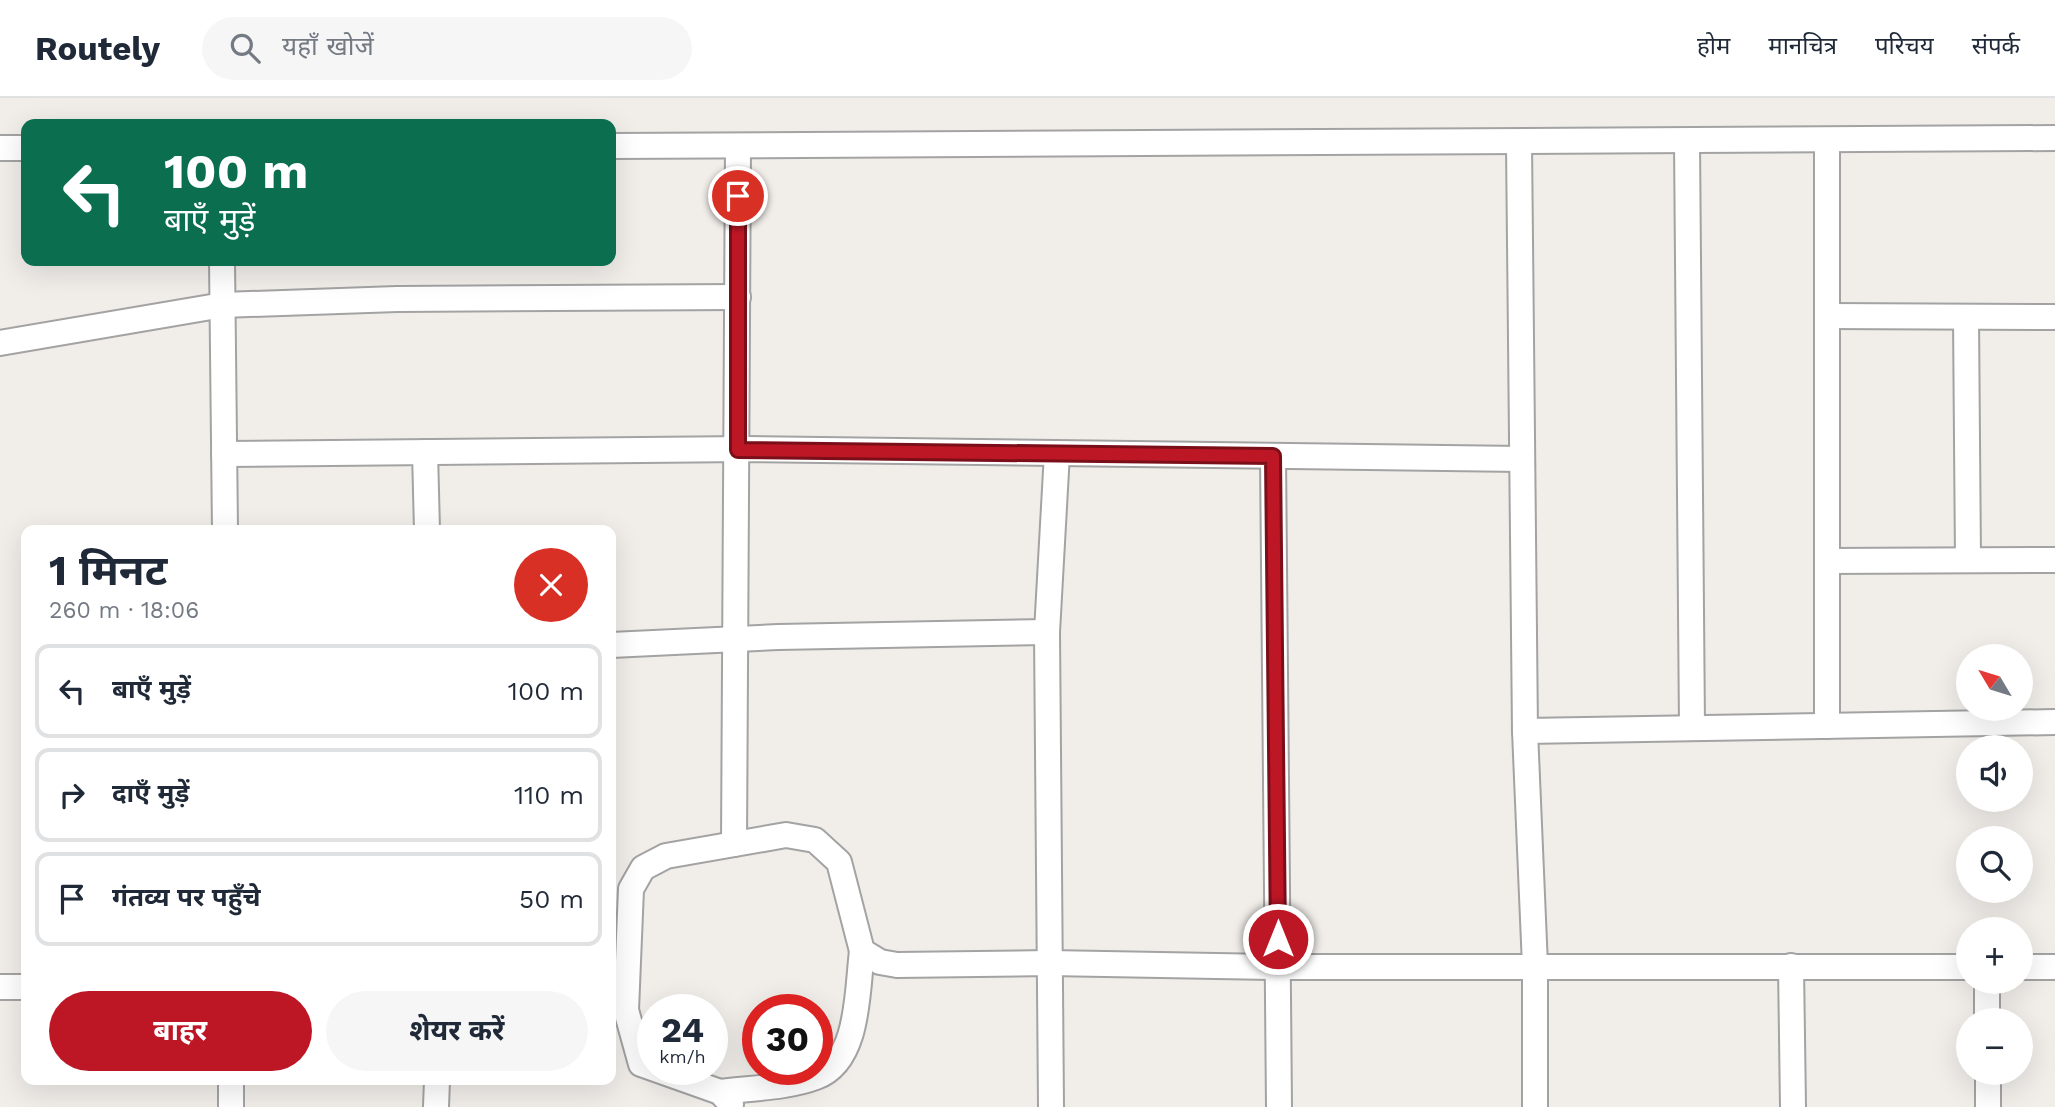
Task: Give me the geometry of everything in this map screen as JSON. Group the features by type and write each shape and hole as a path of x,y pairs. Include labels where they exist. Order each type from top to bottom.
{"street":[{"path":"616,146 2055,138"},
{"path":"1827,726 1828,141"},
{"path":"1687,142 1692,728"},
{"path":"1519,143 1525,731 1535,966 1535,1107"},
{"path":"734,844 738,146"},
{"path":"0,148 21,148"},
{"path":"222,266 225,525"},
{"path":"0,343 223,305 397,299 738,297"},
{"path":"1827,316 2055,317"},
{"path":"1966,317 1968,560"},
{"path":"224,454 738,450 1522,459"},
{"path":"425,452 426,525"},
{"path":"1051,1107 1047,632 1058,453"},
{"path":"1273,456 1279,1107"},
{"path":"1827,561 2055,560"},
{"path":"616,645 737,638 1047,632"},
{"path":"1525,731 2055,722"},
{"path":"786,835 815,840 833,854 843,873 862,951 851,1028 840,1057 833,1065 809,1079 727,1100 641,1064 626,1010 628,923 631,889 636,876 652,861 666,856 786,835"},
{"path":"862,951 880,962 897,965 1049,962 1278,967 1956,967"},
{"path":"1791,967 1793,1107"},
{"path":"2033,967 2055,967"},
{"path":"0,987 21,987"},
{"path":"616,997 626,1010"},
{"path":"231,1085 231,1107"},
{"path":"436,1107 437,1085"},
{"path":"1988,1085 1988,1107"}],"route":[{"path":"738,196 738,450 1273,456 1278,939"}]}
